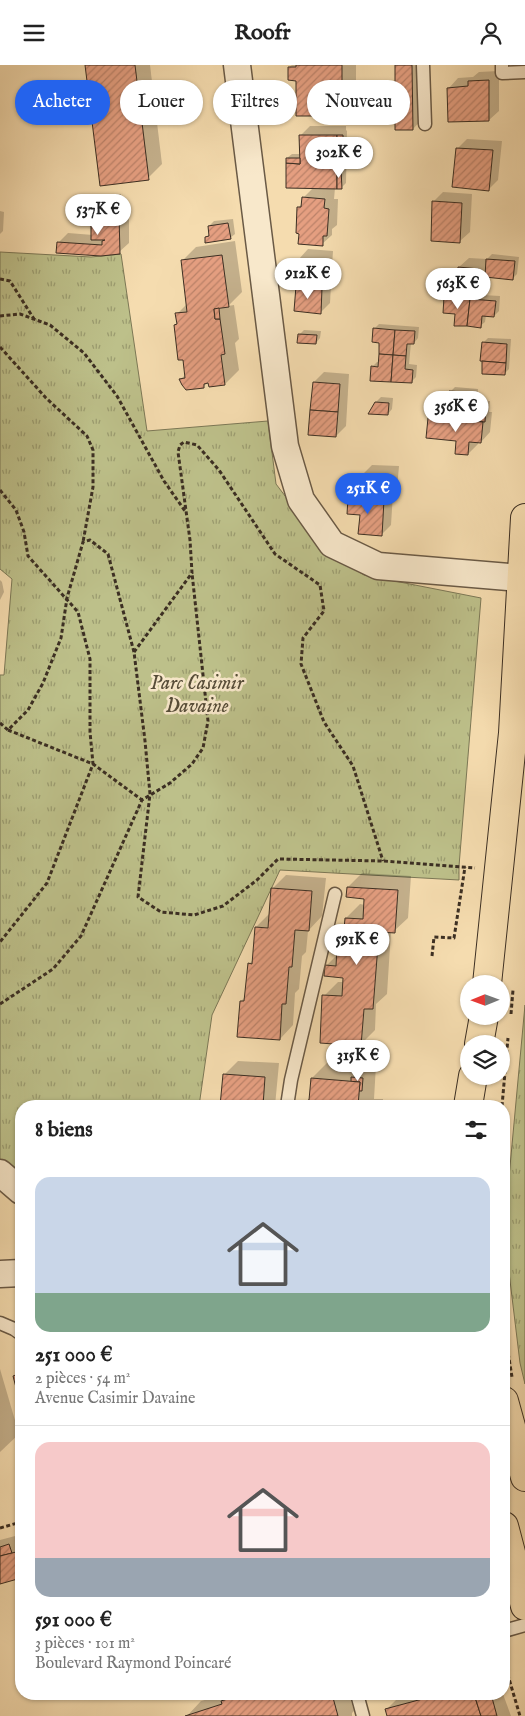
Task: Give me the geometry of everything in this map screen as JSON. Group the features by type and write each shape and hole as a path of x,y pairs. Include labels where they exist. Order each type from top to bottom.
{"main road":[{"path":"488,975 513,733 520,578 525,518"},
{"path":"481,1035 484,1016 484,1035"},
{"path":"469,1100 472,1085"},
{"path":"484,1085 484,1100"},
{"path":"510,1423 525,1477"},
{"path":"510,1549 525,1606"}],"street":[{"path":"238,65 285,446 301,500 332,544 378,566 520,578"},
{"path":"0,1173 15,1186"},
{"path":"0,1274 15,1273"}],"lane":[{"path":"423,65 425,125"},
{"path":"502,65 502,73 525,73"},
{"path":"288,1100 290,1081 335,894"},
{"path":"0,1323 15,1330"},
{"path":"510,1629 525,1625"},
{"path":"359,1700 363,1716"}],"path":[{"path":"0,279 10,281 35,319"},
{"path":"0,316 20,314 50,325 84,353 117,396 164,481 186,512"},
{"path":"0,347 46,398 87,436 93,449 93,487 82,542 67,599 61,638 43,683 28,710 8,729"},
{"path":"0,1004 53,969 81,937 142,800 170,783 192,765 203,748 208,721 178,452 180,445 184,442 197,445 219,470 275,553 320,585 324,611 303,638 301,664 324,722 353,765 383,861"},
{"path":"0,490 16,510 24,532 28,555 78,612 90,659 90,732 94,764 47,883 0,942"},
{"path":"82,542 90,540 108,554 134,652 150,794 138,897 161,912 194,915 223,907 257,880 278,859 383,861 464,867 454,939 434,937 432,956"},
{"path":"134,652 192,573"},
{"path":"0,723 8,729 94,764 142,800"},
{"path":"0,1528 15,1524"},
{"path":"510,1685 520,1716"}],"green space":[{"name":"Parc Casimir Davaine","path":"0,252 91,257 121,254 147,431 268,421 276,484 326,550 364,575 481,598 459,880 280,870 212,1015 200,1100 15,1100 15,1172 0,1160 0,675 4,675 12,579 0,569"},
{"path":"525,1005 525,1384 520,1363 510,1280 510,1166"}],"building":[{"path":"85,65 135,65 137,80 120,80 120,125 142,125 149,180 100,186 92,125 110,125 110,80 87,80"},
{"path":"296,65 342,65 342,80 307,80 307,116 297,116 297,80 288,80 288,67 296,67"},
{"path":"395,65 412,65 413,130 395,130 395,125 410,125 410,80 395,80"},
{"path":"489,80 489,121 448,122 447,88 468,86 468,81"},
{"path":"299,135 337,135 337,189 286,188 286,163 300,164"},
{"path":"337,135 343,135 343,148 337,149"},
{"path":"456,148 493,150 489,191 452,187"},
{"path":"286,158 300,158 300,164 286,163"},
{"path":"337,169 341,169 342,189 337,189"},
{"path":"302,197 325,199 324,208 329,209 327,236 323,236 323,246 298,244 299,234 296,233 297,207 301,207"},
{"path":"432,201 462,203 460,243 431,241"},
{"path":"112,203 112,215 119,215 120,254 101,256 56,253 57,242 102,245 102,241 105,240 91,240 91,215 102,215 101,204"},
{"path":"228,223 231,239 205,243 205,237 209,236 208,226"},
{"path":"222,255 229,307 214,309 215,319 220,319 225,354 221,355 225,385 209,387 208,383 204,384 204,388 186,390 179,379 185,378 183,360 178,360 174,325 177,324 175,313 187,312 181,260"},
{"path":"297,259 324,261 322,288 296,286"},
{"path":"486,259 515,261 513,280 485,277"},
{"path":"458,267 479,269 479,299 453,297"},
{"path":"296,286 322,288 321,314 294,311"},
{"path":"444,297 470,299 467,326 454,326 455,314 443,313"},
{"path":"470,299 496,301 494,317 482,316 481,328 467,326"},
{"path":"219,308 220,319 215,319 214,309"},
{"path":"373,328 395,330 393,355 379,354 379,343 372,342"},
{"path":"395,330 415,331 414,344 407,344 406,356 393,355"},
{"path":"298,334 317,335 316,344 297,343"},
{"path":"482,342 507,344 506,363 480,361"},
{"path":"379,354 393,355 391,382 370,381 371,366 378,367"},
{"path":"393,355 406,356 405,369 413,370 412,383 391,382"},
{"path":"482,361 506,363 505,375 482,374"},
{"path":"313,382 340,384 338,412 310,410"},
{"path":"449,391 463,392 461,420 435,418 436,402 449,403"},
{"path":"463,392 474,394 473,404 486,406 485,422 461,420"},
{"path":"375,402 389,403 388,415 368,414"},
{"path":"310,410 338,412 336,437 308,435"},
{"path":"428,418 483,422 481,443 469,442 468,455 455,454 456,441 426,438"},
{"path":"361,474 390,475 388,500 360,498"},
{"path":"348,498 384,500 382,536 358,534 360,515 347,514"},
{"path":"347,887 398,890 395,933 379,932 373,1009 364,1009 361,1046 320,1043 322,995 342,996 343,978 324,976 325,965 336,966 338,929 344,929 345,918 363,919 364,899 346,897"},
{"path":"271,888 312,891 309,931 295,930 286,1004 282,1004 280,1040 237,1037 240,1001 244,1001 248,963 252,964 255,927 268,928"},
{"path":"223,1074 265,1077 263,1100 221,1100"},
{"path":"351,1077 363,1078 362,1091 359,1091 360,1082 351,1082"},
{"path":"311,1078 360,1082 358,1100 309,1100"},
{"path":"9,1544 12,1553 0,1556 0,1547"},
{"path":"15,1552 15,1580 0,1584 0,1556"},
{"path":"334,1700 338,1716 185,1716 222,1704 221,1701"},
{"path":"419,1700 476,1700 481,1716 387,1716 385,1709"},
{"path":"476,1700 493,1700 497,1716 481,1716"}]}
